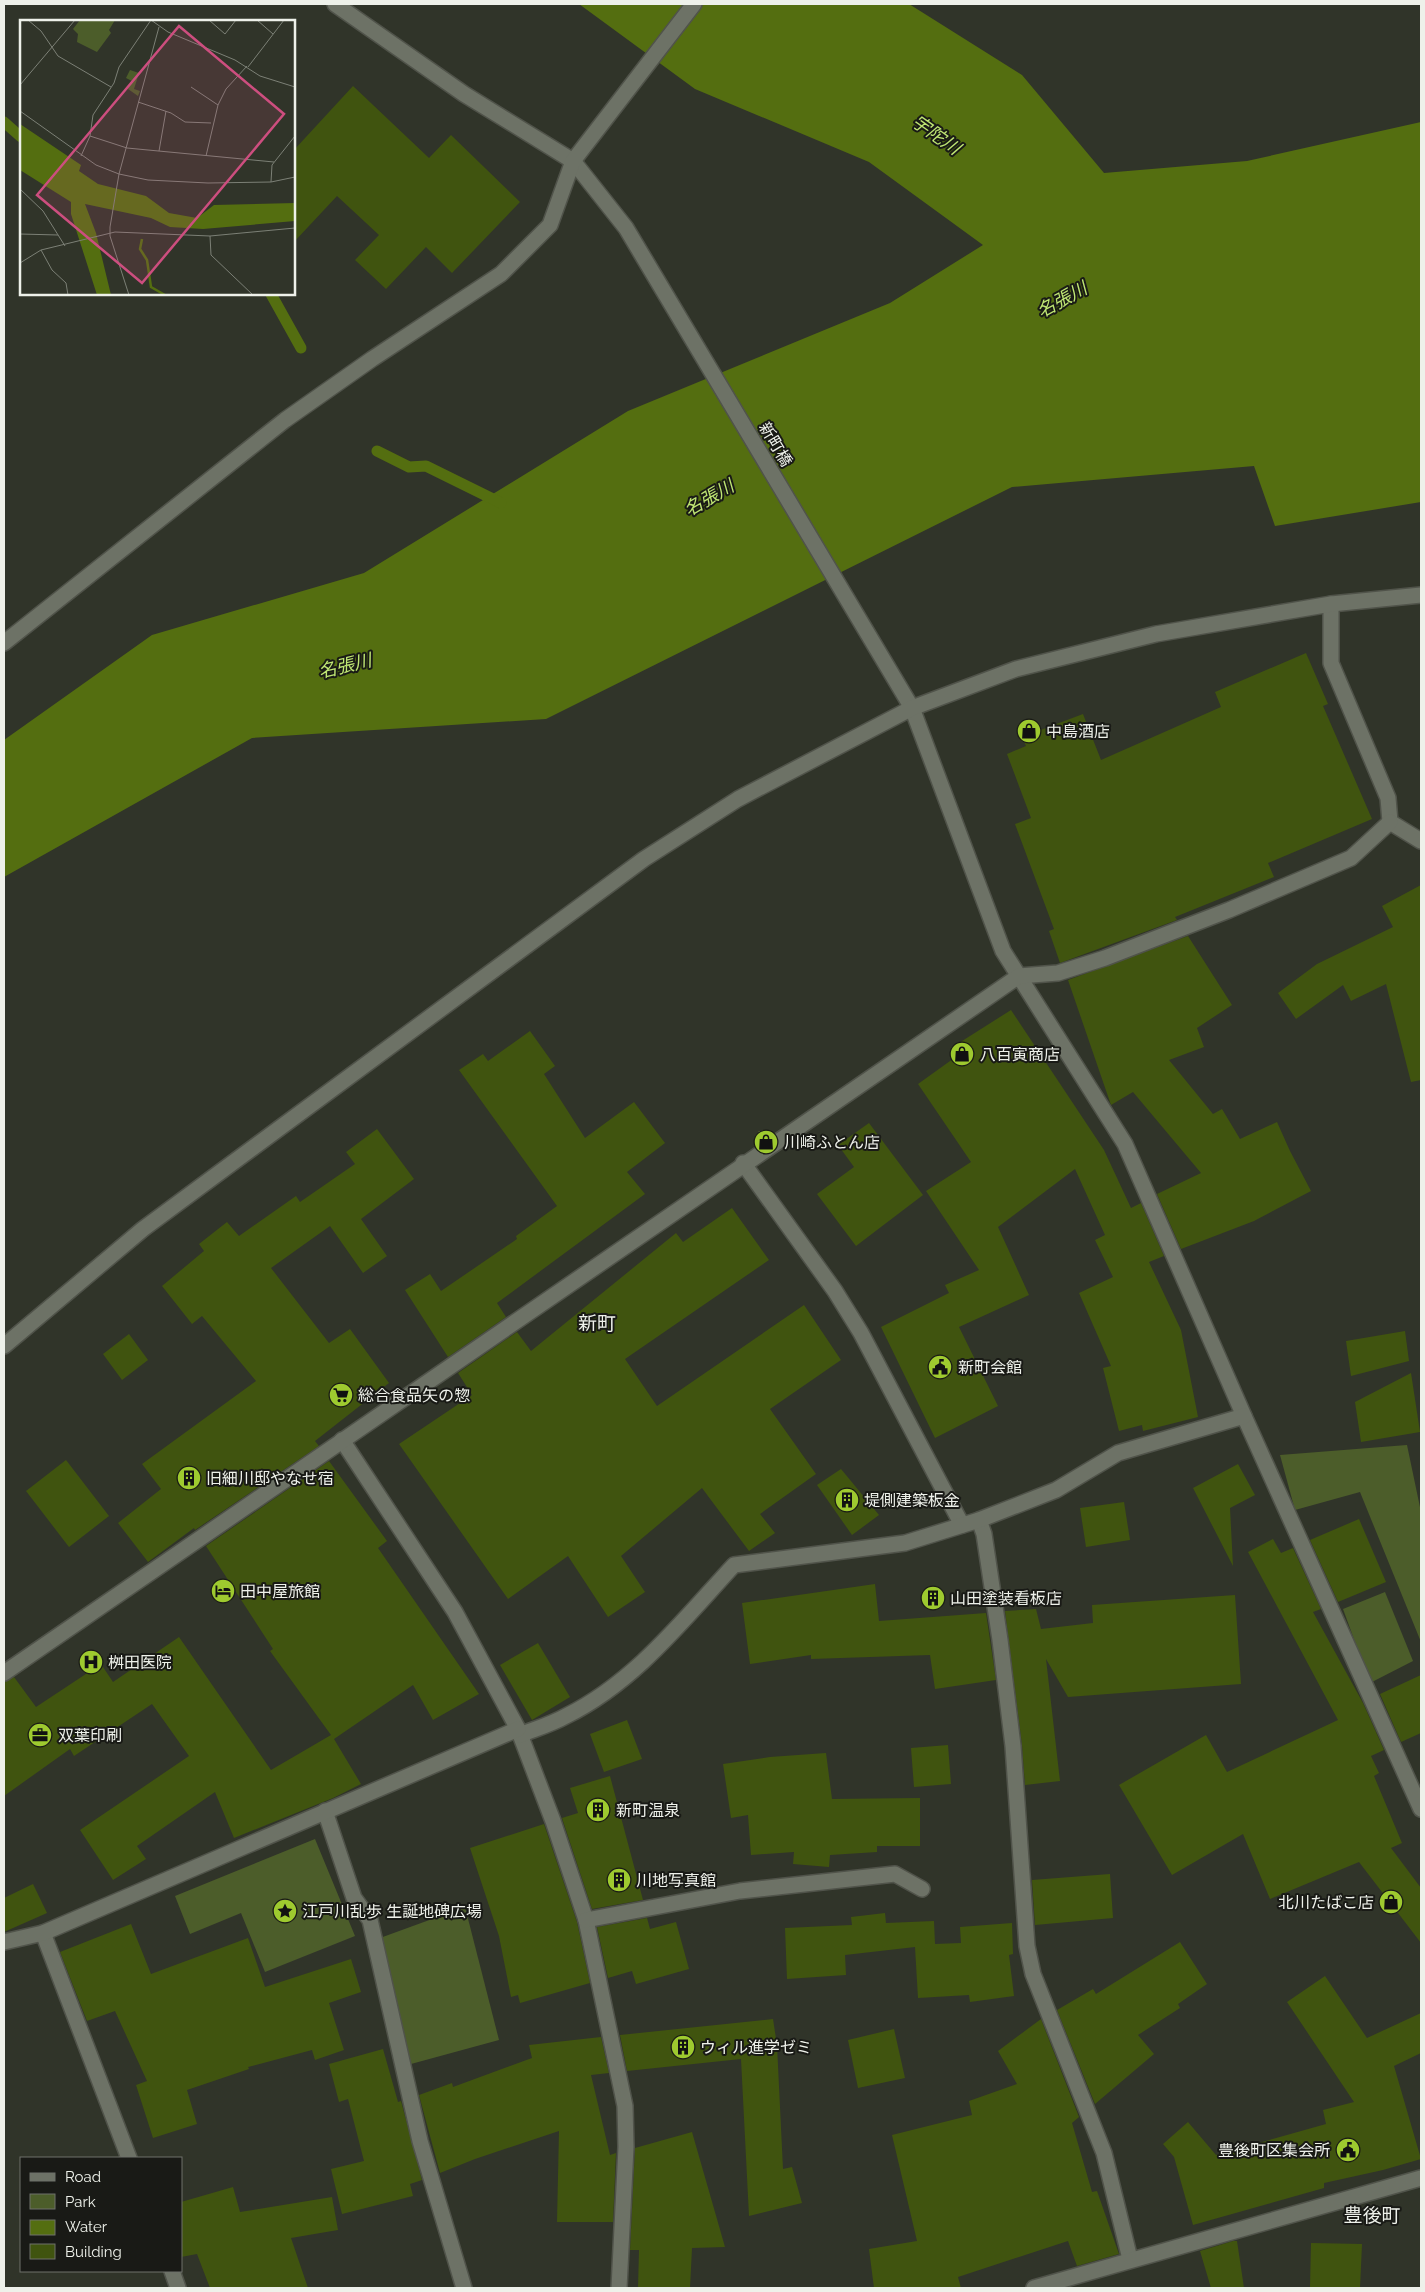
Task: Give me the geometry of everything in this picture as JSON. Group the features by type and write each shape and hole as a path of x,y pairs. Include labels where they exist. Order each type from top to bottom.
{"street":[{"path":"335,4 464,94 573,161"},
{"path":"4,643 285,420 372,359 501,274 550,225 573,161 694,4"},
{"name":"新町橋","path":"573,161 626,228 912,708 1003,951 1125,1144 1244,1416 1421,1809"},
{"path":"4,1346 143,1229 644,859 738,799 912,708 1016,669 1146,636 1331,604 1421,595"},
{"path":"1331,604 1331,663 1388,798 1390,822"},
{"path":"1390,822 1421,841"},
{"path":"4,1673 743,1163 1019,976 1058,973 1106,958 1230,910 1351,858 1390,822"},
{"path":"743,1163 834,1291 861,1333 962,1525"},
{"path":"4,1942 43,1933 325,1811 519,1732 567,1716 623,1680 649,1658 734,1565 905,1543 979,1520 1056,1490 1118,1454 1244,1416"},
{"path":"342,1440 455,1612 519,1732 553,1821 586,1920 625,2106 626,2147 619,2288"},
{"path":"979,1520 984,1534 1000,1640 1013,1746 1027,1946 1033,1974 1104,2154 1130,2259"},
{"path":"325,1811 354,1898 370,1920 420,2140 464,2288"},
{"path":"586,1920 740,1891 895,1874 922,1889"},
{"path":"43,1933 129,2157"},
{"path":"1034,2288 1130,2259 1421,2178"},
{"path":"172,2272 178,2288"}],"green space":[{"path":"1407,1445 1421,1512 1421,1642 1360,1492 1295,1510 1280,1455"},
{"path":"1385,1592 1413,1661 1370,1683 1343,1609"},
{"path":"315,1839 355,1936 265,1972 241,1913 190,1934 175,1896"},
{"path":"465,1907 499,2040 411,2064 380,1938"}],"water":[{"path":"579,4 909,4 1022,75 1104,173 1247,161 1421,122 1421,502 1275,526 1254,466 1012,487 546,719 252,738 4,877 4,740 152,635 364,573 628,411 890,303 983,245 869,162 695,89"}],"building":[{"path":"353,86 429,158 451,135 520,202 452,273 426,247 386,289 355,260 379,235 337,196 295,241 295,149"},
{"path":"1306,653 1328,704 1323,706 1372,819 1268,863 1274,877 1175,917 1177,920 1060,963 1049,931 1054,929 1015,824 1031,818 1007,754 1026,746 1022,737 1083,714 1101,760 1221,707 1215,692"},
{"path":"1421,885 1421,1080 1411,1082 1386,984 1351,1001 1343,985 1296,1019 1278,993 1317,964 1393,927 1382,906"},
{"path":"1188,936 1232,1005 1197,1028 1204,1047 1169,1060 1213,1114 1222,1109 1240,1139 1277,1122 1311,1191 1254,1221 1181,1249 1157,1194 1201,1173 1133,1092 1111,1105 1068,980"},
{"path":"1011,1010 1104,1150 1131,1208 1141,1203 1164,1256 1149,1262 1181,1330 1198,1417 1143,1431 1142,1425 1119,1431 1103,1368 1111,1366 1079,1293 1113,1277 1095,1240 1105,1235 1075,1169 998,1227 1029,1295 959,1327 998,1406 935,1438 881,1327 949,1293 945,1285 979,1270 926,1191 971,1162 918,1084 957,1056 951,1048"},
{"path":"530,1031 555,1066 544,1074 585,1138 634,1102 665,1143 627,1172 645,1194 497,1303 506,1317 448,1357 405,1290 430,1274 441,1291 517,1239 516,1236 557,1206 459,1070 483,1054 488,1061"},
{"path":"869,1123 923,1195 856,1246 817,1194 854,1167 838,1145"},
{"path":"377,1129 414,1179 361,1219 387,1256 363,1273 330,1226 271,1268 329,1343 350,1329 389,1383 315,1441 319,1446 195,1530 194,1528 148,1562 118,1523 161,1489 142,1464 256,1381 202,1316 192,1324 162,1286 204,1251 199,1244 227,1222 239,1236 296,1196 300,1202 355,1164 346,1152"},
{"path":"732,1208 769,1260 625,1359 657,1406 804,1305 841,1360 770,1409 816,1474 760,1514 775,1533 749,1551 702,1488 621,1556 645,1592 608,1617 568,1556 508,1599 399,1444 472,1395 458,1373 517,1332 531,1351 676,1233 683,1242"},
{"path":"1405,1331 1409,1361 1351,1376 1346,1341"},
{"path":"129,1334 148,1360 122,1380 103,1354"},
{"path":"1411,1373 1420,1432 1361,1442 1355,1402"},
{"path":"66,1460 109,1516 69,1547 26,1491"},
{"path":"329,1461 387,1541 378,1548 479,1694 433,1720 413,1685 334,1739 361,1784 333,1798 234,1838 215,1792 137,1846 146,1859 113,1880 80,1830 189,1756 152,1704 74,1756 70,1749 4,1796 4,1682 14,1677 36,1707 101,1664 113,1682 179,1637 271,1770 331,1735 270,1651 273,1649 206,1546"},
{"path":"1238,1464 1255,1495 1230,1508 1233,1566 1193,1488"},
{"name":"堤側建築板金","path":"841,1469 879,1515 852,1535 817,1485"},
{"path":"1124,1502 1130,1540 1086,1547 1080,1508"},
{"path":"1359,1519 1386,1582 1338,1602 1310,1540"},
{"path":"1273,1539 1281,1553 1293,1548 1321,1609 1313,1612 1363,1703 1384,1750 1371,1756 1379,1773 1374,1776 1402,1843 1391,1848 1421,1888 1421,1943 1359,1862 1270,1899 1243,1834 1172,1875 1119,1785 1206,1735 1227,1772 1338,1720 1248,1552"},
{"path":"875,1584 879,1621 986,1613 996,1680 935,1689 930,1655 811,1659 811,1655 750,1664 742,1603"},
{"path":"1235,1595 1241,1684 1068,1697 1046,1659 1060,1781 1025,1785 1022,1745 1005,1611 1036,1609 1041,1629 1093,1623 1092,1605"},
{"path":"538,1643 570,1697 532,1720 500,1665"},
{"path":"1421,1675 1421,1733 1401,1742 1380,1694"},
{"path":"627,1720 642,1759 604,1772 590,1734"},
{"path":"948,1745 951,1784 914,1787 911,1748"},
{"path":"826,1753 832,1799 920,1798 920,1846 877,1846 877,1852 830,1855 829,1867 793,1864 794,1852 751,1855 748,1815 731,1818 723,1764 770,1757"},
{"path":"610,1776 643,1900 592,1909 562,1818 578,1813 570,1788"},
{"path":"544,1824 577,1922 590,1983 520,2003 518,1995 511,1997 499,1936 470,1848"},
{"path":"1110,1874 1113,1918 1035,1925 1032,1880"},
{"path":"33,1884 47,1913 4,1932 4,1898"},
{"path":"885,1913 886,1923 934,1921 935,1944 961,1943 960,1927 1012,1923 1013,1954 1009,1955 1014,1996 970,2002 969,1995 918,1998 915,1947 845,1955 846,1975 787,1979 785,1928 852,1925 851,1917"},
{"path":"647,1918 650,1929 676,1922 689,1969 636,1984 632,1971 608,1978 597,1927"},
{"path":"131,1924 151,1974 248,1938 265,1987 351,1959 361,1992 329,2003 344,2050 315,2060 312,2050 248,2067 249,2069 187,2090 197,2124 153,2138 136,2085 147,2081 115,2011 87,2021 60,1952"},
{"path":"1180,1942 1207,1984 1178,2004 1180,2008 1138,2035 1154,2054 1095,2104 1057,2010 1093,1989 1096,1994"},
{"path":"1325,1976 1367,2038 1421,2013 1421,2053 1394,2066 1421,2159 1383,2170 1324,2183 1324,2188 1193,2225 1174,2157 1163,2144 1188,2122 1216,2155 1326,2124 1323,2110 1354,2102 1287,2002"},
{"path":"773,2019 777,2045 783,2169 792,2167 802,2203 749,2216 741,2059 627,2071 620,2035"},
{"path":"1041,2019 1079,2117 1072,2123 1092,2192 1097,2191 1119,2254 1077,2266 1068,2241 958,2277 961,2288 874,2288 869,2249 917,2241 892,2135 972,2115 969,2101 1017,2084 998,2051"},
{"path":"894,2029 905,2078 858,2088 848,2040"},
{"path":"601,2037 609,2073 591,2075 610,2155 616,2153 613,2222 557,2222 559,2131 475,2159 440,2173 419,2095 452,2083 453,2087 532,2058 529,2045"},
{"path":"383,2049 398,2102 401,2101 422,2180 410,2184 413,2196 342,2214 331,2169 364,2161 348,2099 339,2102 329,2064"},
{"path":"692,2132 725,2247 692,2248 690,2288 638,2288 639,2250 630,2250 635,2148"},
{"path":"233,2187 240,2212 332,2197 338,2230 291,2238 308,2288 210,2288 197,2254 182,2257 182,2202"},
{"path":"1237,2241 1244,2288 1211,2288 1200,2251"},
{"path":"1311,2243 1362,2244 1360,2288 1310,2288"}],"waterway":[{"path":"4,122 20,136"},
{"path":"272,295 301,348"},
{"path":"377,451 409,467 426,466 501,503"}],"place":[{"name":"中島酒店","path":"1029,731"},
{"name":"八百寅商店","path":"962,1054"},
{"name":"川崎ふとん店","path":"766,1142"},
{"name":"新町会館","path":"940,1367"},
{"name":"総合食品矢の惣","path":"341,1395"},
{"name":"旧細川邸やなせ宿","path":"189,1478"},
{"name":"堤側建築板金","path":"847,1500"},
{"name":"田中屋旅館","path":"223,1591"},
{"name":"山田塗装看板店","path":"933,1598"},
{"name":"桝田医院","path":"91,1662"},
{"name":"双葉印刷","path":"40,1735"},
{"name":"新町温泉","path":"598,1810"},
{"name":"川地写真館","path":"619,1880"},
{"name":"北川たばこ店","path":"1391,1902"},
{"name":"江戸川乱歩 生誕地碑広場","path":"285,1911"},
{"name":"ウィル進学ゼミ","path":"683,2047"},
{"name":"豊後町区集会所","path":"1348,2150"}],"district":[{"name":"新町","path":"597,1323"},
{"name":"豊後町","path":"1372,2215"}],"water label":[{"name":"宇陀川","path":"936,135"},
{"name":"名張川","path":"1062,300"},
{"name":"名張川","path":"709,498"},
{"name":"名張川","path":"345,666"}]}
